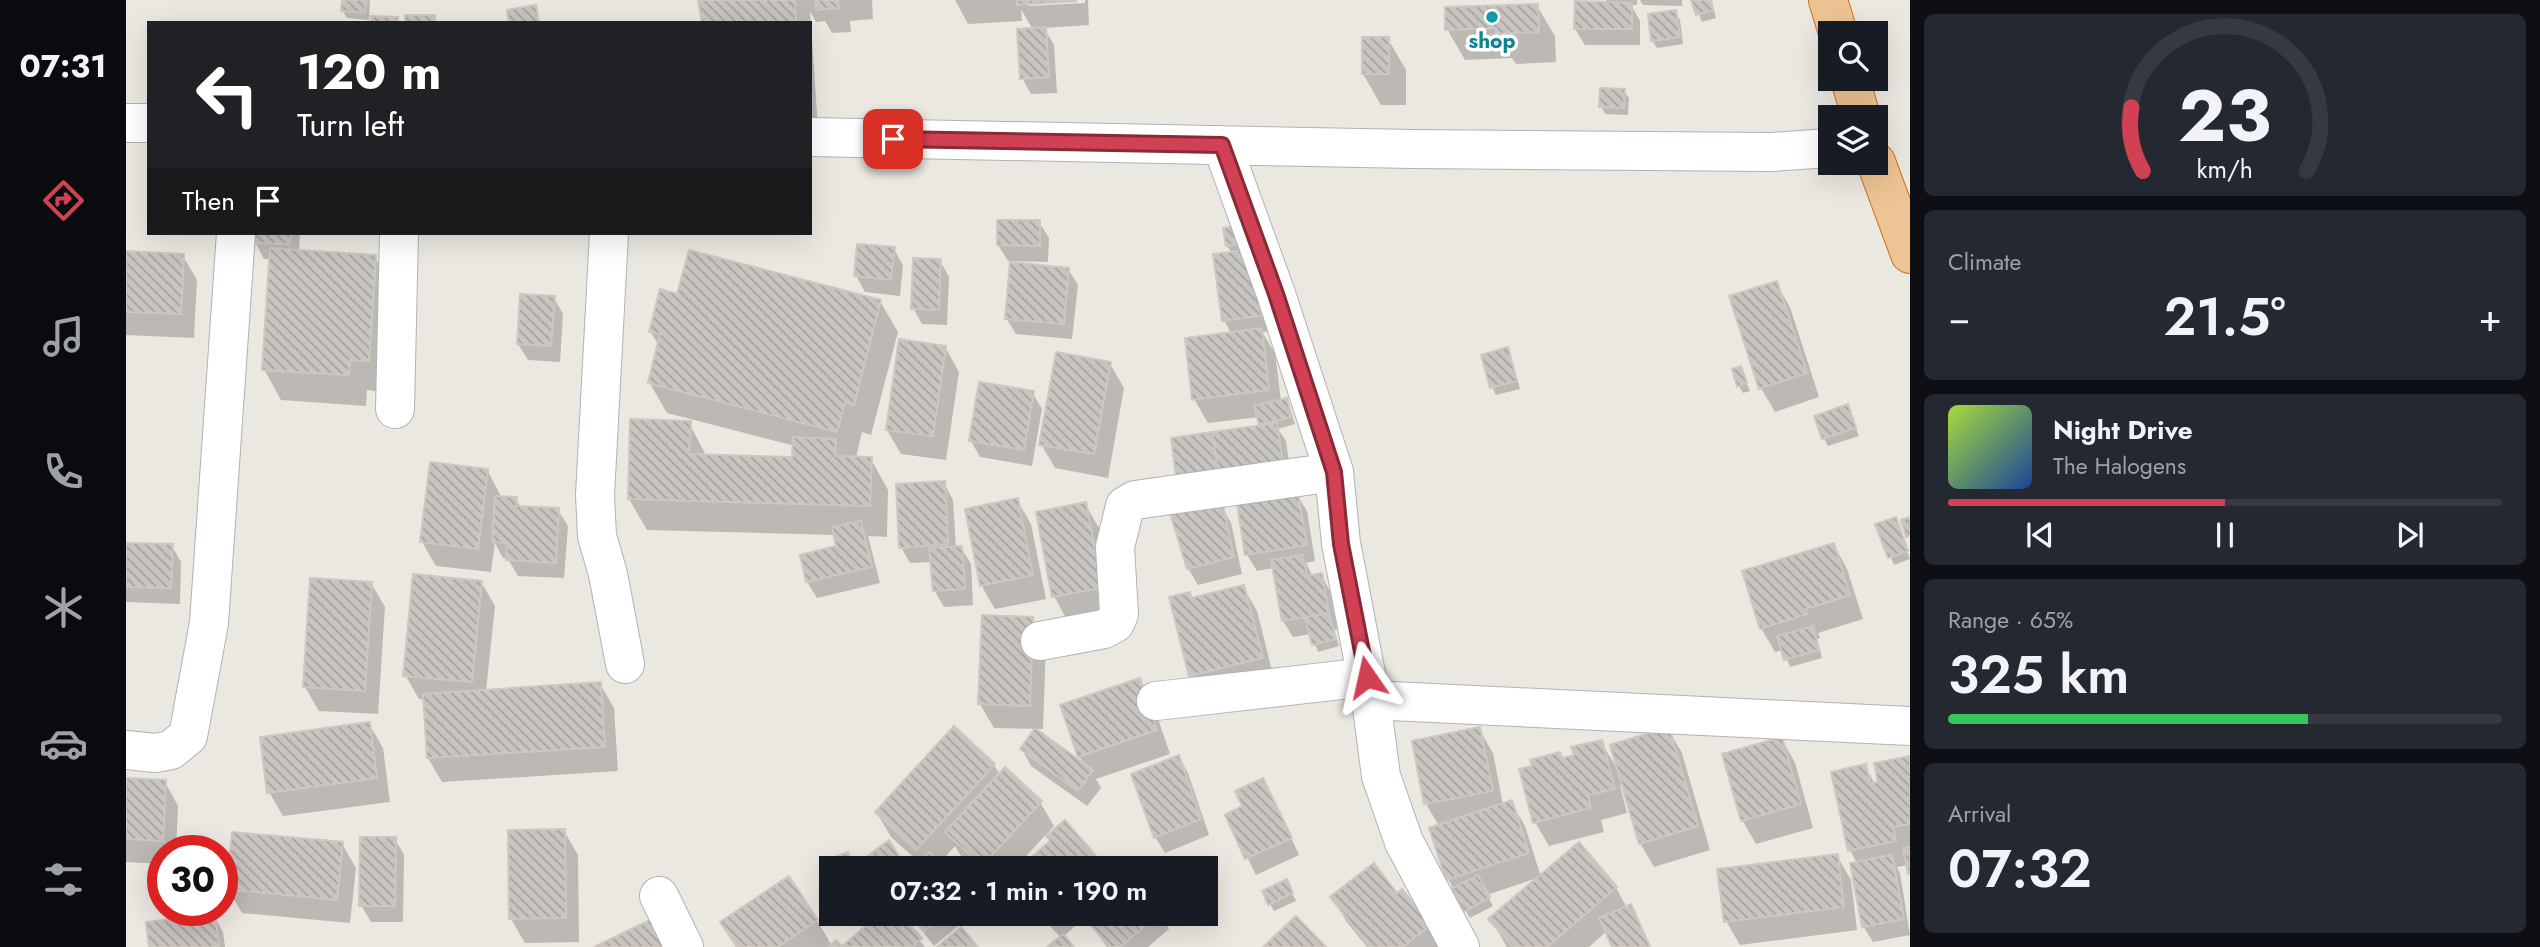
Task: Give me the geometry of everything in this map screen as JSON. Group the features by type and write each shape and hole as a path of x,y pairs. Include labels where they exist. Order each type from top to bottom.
{"highway":[{"path":"1828,0 1834,21"},
{"path":"1881,175 1910,254"}],"street":[{"path":"126,122 147,123"},
{"path":"812,137 1758,152 1818,149"},
{"path":"1222,145 1276,294 1334,472 1341,544 1369,689 1381,776 1404,842 1460,947"},
{"path":"126,750 155,753 172,750 188,736 209,623 236,235"},
{"path":"395,408 398,235"},
{"path":"609,235 597,536 608,574 625,664"},
{"path":"1040,641 1104,629 1115,623 1119,614 1115,547 1125,506 1135,500 1334,472"},
{"path":"1156,701 1369,689 1910,726"},
{"path":"659,896 684,947"}],"building":[{"path":"342,0 366,0 365,13 341,11"},
{"path":"698,0 795,0 796,21 702,21"},
{"path":"815,0 838,0 839,8 816,10"},
{"path":"1017,0 1076,0 1076,1 1017,5"},
{"path":"1691,0 1711,0 1713,10 1696,15"},
{"path":"1575,1 1632,3 1632,29 1574,29"},
{"name":"shop","path":"1538,4 1539,32 1496,34 1496,28 1445,30 1445,7"},
{"path":"536,5 539,21 509,21 507,10"},
{"path":"1676,10 1680,37 1651,41 1648,14"},
{"path":"405,15 435,15 435,21 405,21"},
{"path":"371,16 398,17 398,21 371,21"},
{"path":"1046,27 1049,77 1020,79 1017,29"},
{"path":"1362,37 1389,37 1389,74 1362,74"},
{"path":"1600,88 1625,89 1624,108 1599,107"},
{"path":"997,220 1040,220 1040,246 997,245"},
{"path":"1245,225 1247,243 1226,246 1223,228"},
{"path":"254,235 291,235 290,244 253,243"},
{"path":"857,244 895,247 891,280 854,276"},
{"path":"270,248 376,255 369,361 350,360 349,375 262,370"},
{"path":"1255,249 1264,315 1222,321 1213,254"},
{"path":"689,250 881,300 854,405 845,402 837,432 648,383 660,334 649,332 660,289 677,294"},
{"path":"126,251 184,254 181,314 126,312"},
{"path":"913,258 941,259 939,310 911,309"},
{"path":"1010,262 1069,268 1064,324 1005,319"},
{"path":"1777,281 1807,373 1759,389 1729,296"},
{"path":"520,294 555,296 551,346 517,344"},
{"path":"1262,328 1269,390 1192,400 1185,338"},
{"path":"899,339 946,346 933,436 886,430"},
{"path":"1508,347 1517,381 1490,388 1481,355"},
{"path":"1056,352 1111,362 1094,454 1039,445"},
{"path":"1741,366 1747,383 1737,387 1732,369"},
{"path":"979,382 1034,391 1024,450 969,441"},
{"path":"1287,398 1292,417 1259,425 1254,406"},
{"path":"1848,404 1856,428 1822,439 1814,416"},
{"path":"630,419 691,421 689,454 792,457 793,437 836,439 835,456 872,457 870,506 628,499"},
{"path":"1277,423 1284,469 1219,479 1212,432"},
{"path":"1212,432 1219,479 1177,484 1171,438"},
{"path":"430,462 488,469 478,549 420,542"},
{"path":"945,481 948,544 899,548 896,484"},
{"path":"1298,493 1307,545 1245,555 1237,503"},
{"path":"495,496 517,497 516,506 559,508 556,563 506,560 507,543 492,542"},
{"path":"1018,498 1033,575 980,586 965,509"},
{"path":"1086,502 1102,588 1052,597 1036,512"},
{"path":"1223,505 1234,557 1187,569 1170,513"},
{"path":"1896,517 1908,551 1888,558 1875,524"},
{"path":"1910,517 1910,535 1906,537 1901,520"},
{"path":"861,521 872,567 806,582 800,555 836,546 832,527"},
{"path":"126,543 173,544 171,588 126,587"},
{"path":"1834,543 1850,595 1806,609 1807,614 1760,629 1742,571"},
{"path":"962,546 965,589 933,591 929,548"},
{"path":"1303,555 1307,576 1322,573 1329,613 1282,621 1271,560"},
{"path":"413,574 482,581 472,682 403,676"},
{"path":"310,578 372,582 365,691 303,687"},
{"path":"1244,585 1263,658 1189,676 1169,597 1190,592 1191,598"},
{"path":"1329,613 1336,639 1312,645 1305,617"},
{"path":"982,615 1033,617 1030,706 978,704"},
{"path":"1813,626 1819,650 1784,660 1777,636"},
{"path":"1140,678 1157,730 1078,757 1060,705"},
{"path":"601,682 605,747 427,758 423,694"},
{"path":"370,722 377,778 267,793 260,737"},
{"path":"954,726 995,764 916,850 875,812"},
{"path":"1480,727 1493,791 1424,804 1412,741"},
{"path":"1669,727 1698,826 1639,844 1610,745"},
{"path":"1035,728 1093,770 1078,791 1020,749"},
{"path":"1782,737 1801,804 1741,821 1722,754"},
{"path":"1602,740 1615,789 1588,795 1591,808 1533,823 1519,769 1532,766 1530,760 1560,752 1562,758 1574,755 1571,747"},
{"path":"1179,755 1201,819 1154,838 1131,774"},
{"path":"1910,756 1910,824 1893,827 1896,841 1848,851 1831,772 1866,764 1870,784 1878,782 1874,763"},
{"path":"1005,767 1042,801 991,856 971,856 945,832"},
{"path":"126,778 166,780 163,835 147,835 147,840 126,839"},
{"path":"1263,778 1292,838 1245,859 1225,815 1242,806 1235,791"},
{"path":"1512,800 1529,853 1446,880 1429,828"},
{"path":"1065,820 1096,856 1033,856 1050,841 1046,836"},
{"path":"565,829 566,918 509,919 508,830"},
{"path":"232,832 343,842 337,900 238,890 238,835 232,835"},
{"path":"360,837 396,837 395,906 359,906"},
{"path":"889,840 899,856 868,856"},
{"path":"1579,842 1617,887 1547,947 1513,947 1488,919"},
{"path":"1910,847 1910,874 1908,874 1903,848"},
{"path":"1838,854 1844,907 1724,922 1717,869"},
{"path":"1892,855 1904,919 1862,927 1850,863"},
{"path":"1374,863 1397,893 1402,889 1431,925 1403,947 1370,947 1330,897"},
{"path":"1478,875 1490,897 1464,912 1451,889"},
{"path":"789,876 818,920 777,947 737,947 720,922"},
{"path":"1287,879 1293,893 1268,905 1262,891"},
{"path":"1631,904 1650,947 1612,947 1599,918"},
{"path":"662,914 678,947 594,947"},
{"path":"1296,916 1326,947 1263,947"},
{"path":"146,922 147,926 217,926 219,947 149,947"},
{"path":"866,926 911,926 922,938 912,947 828,947 836,940 842,946"},
{"path":"1092,926 1145,926 1120,947 1110,947"},
{"path":"961,927 978,947 937,947"},
{"path":"1063,934 1074,947 1047,947"}],"place":[{"name":"shop","path":"1492,17"}],"route":[{"path":"893,139 1222,145 1276,294 1334,472 1341,544 1367,677"}]}
